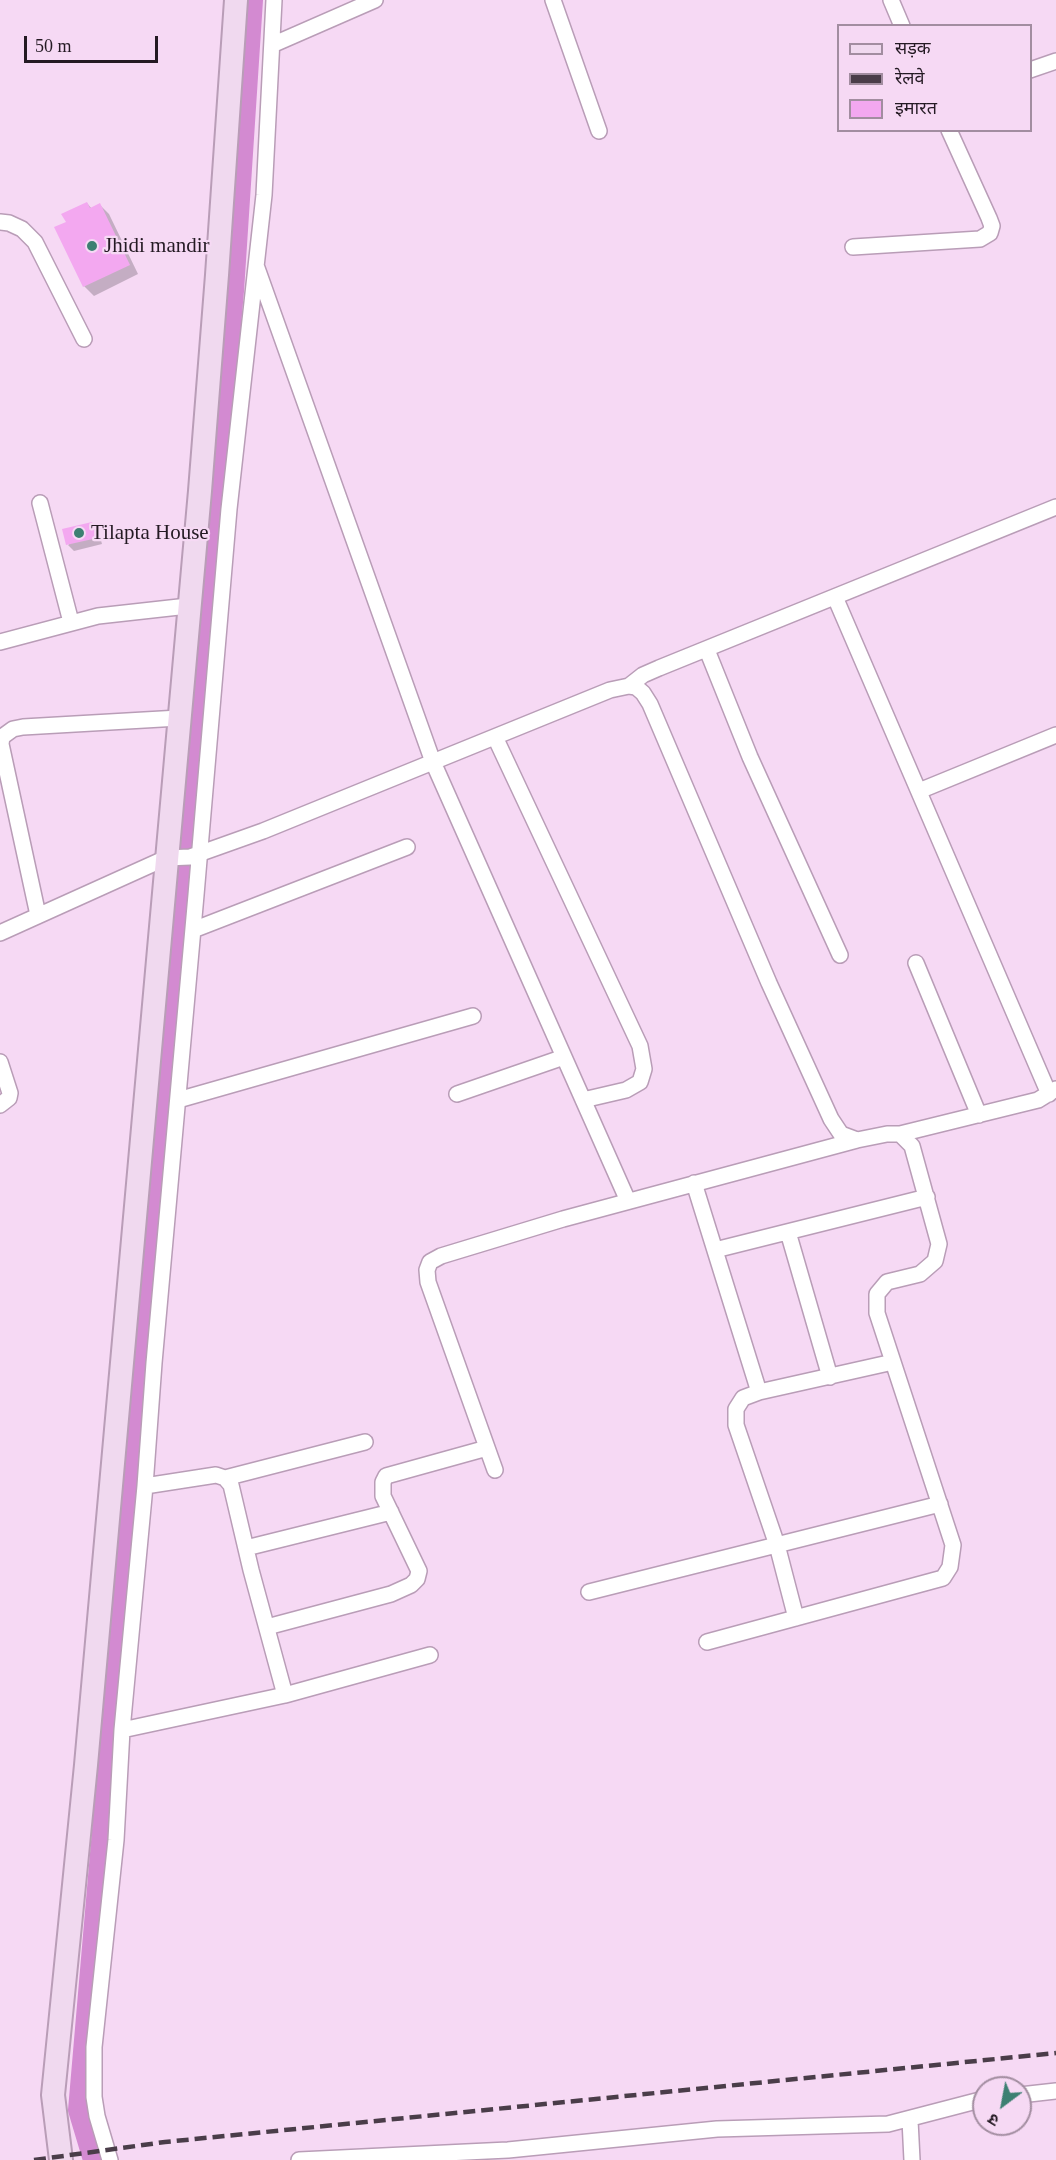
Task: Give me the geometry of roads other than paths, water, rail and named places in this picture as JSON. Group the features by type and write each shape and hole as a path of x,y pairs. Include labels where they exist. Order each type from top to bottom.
{"street":[{"path":"61,2160 53,2095 86,1766 170,858 188,606 217,275 236,0"},
{"path":"110,2160 94,2097 94,2047 116,1840 122,1730 193,930 195,854 229,509 264,195 274,0"},
{"path":"272,45 375,0"},
{"path":"553,0 599,131"},
{"path":"891,0 901,24"},
{"path":"1032,69 1056,61"},
{"path":"853,247 980,239 990,233 992,226 989,218 950,132"},
{"path":"0,222 22,229 35,242 84,339"},
{"path":"256,264 433,762 628,1202"},
{"path":"40,503 71,622"},
{"path":"629,686 643,675 1056,507"},
{"path":"495,1470 428,1282 427,1270 430,1262 441,1256 628,1202 857,1140 900,1134 1038,1100 1052,1092 835,597"},
{"path":"0,642 71,622 126,612 188,606"},
{"path":"707,650 750,757 840,955"},
{"path":"0,933 170,858 195,854 263,831 610,690 636,687 650,704 769,983 831,1119 841,1134 857,1140"},
{"path":"38,915 1,744 2,737 6,732 23,727 179,718"},
{"path":"919,791 1056,735"},
{"path":"495,737 640,1046 644,1070 640,1082 626,1090 583,1100"},
{"path":"193,930 406,847"},
{"path":"916,963 979,1115"},
{"path":"178,1100 473,1016"},
{"path":"457,1094 564,1057"},
{"path":"0,1062 10,1092 9,1098 0,1105"},
{"path":"707,1642 943,1578 950,1567 953,1545 877,1313 877,1294 888,1282 920,1274 935,1261 939,1244 912,1146 900,1134"},
{"path":"694,1184 759,1392"},
{"path":"715,1250 927,1197"},
{"path":"789,1232 830,1377"},
{"path":"796,1618 777,1545 736,1425 736,1409 743,1398 759,1392 893,1362"},
{"path":"225,1478 365,1443"},
{"path":"267,1627 391,1594 411,1586 417,1579 419,1570 382,1496 386,1476 487,1448"},
{"path":"145,1486 216,1475 225,1478 231,1485 285,1695"},
{"path":"589,1592 940,1504"},
{"path":"246,1548 391,1512"},
{"path":"122,1730 285,1695 430,1655"},
{"path":"1032,2094 1056,2091"},
{"path":"299,2160 508,2150 717,2129 888,2124 972,2103"},
{"path":"910,2120 912,2160"}],"waterway":[{"path":"93,2160 78,2110 234,291 253,0"}],"railway":[{"path":"34,2160 165,2142 1056,2053"}],"place":[{"name":"Jhidi mandir","path":"92,246"},
{"name":"Tilapta House","path":"79,533"}]}
